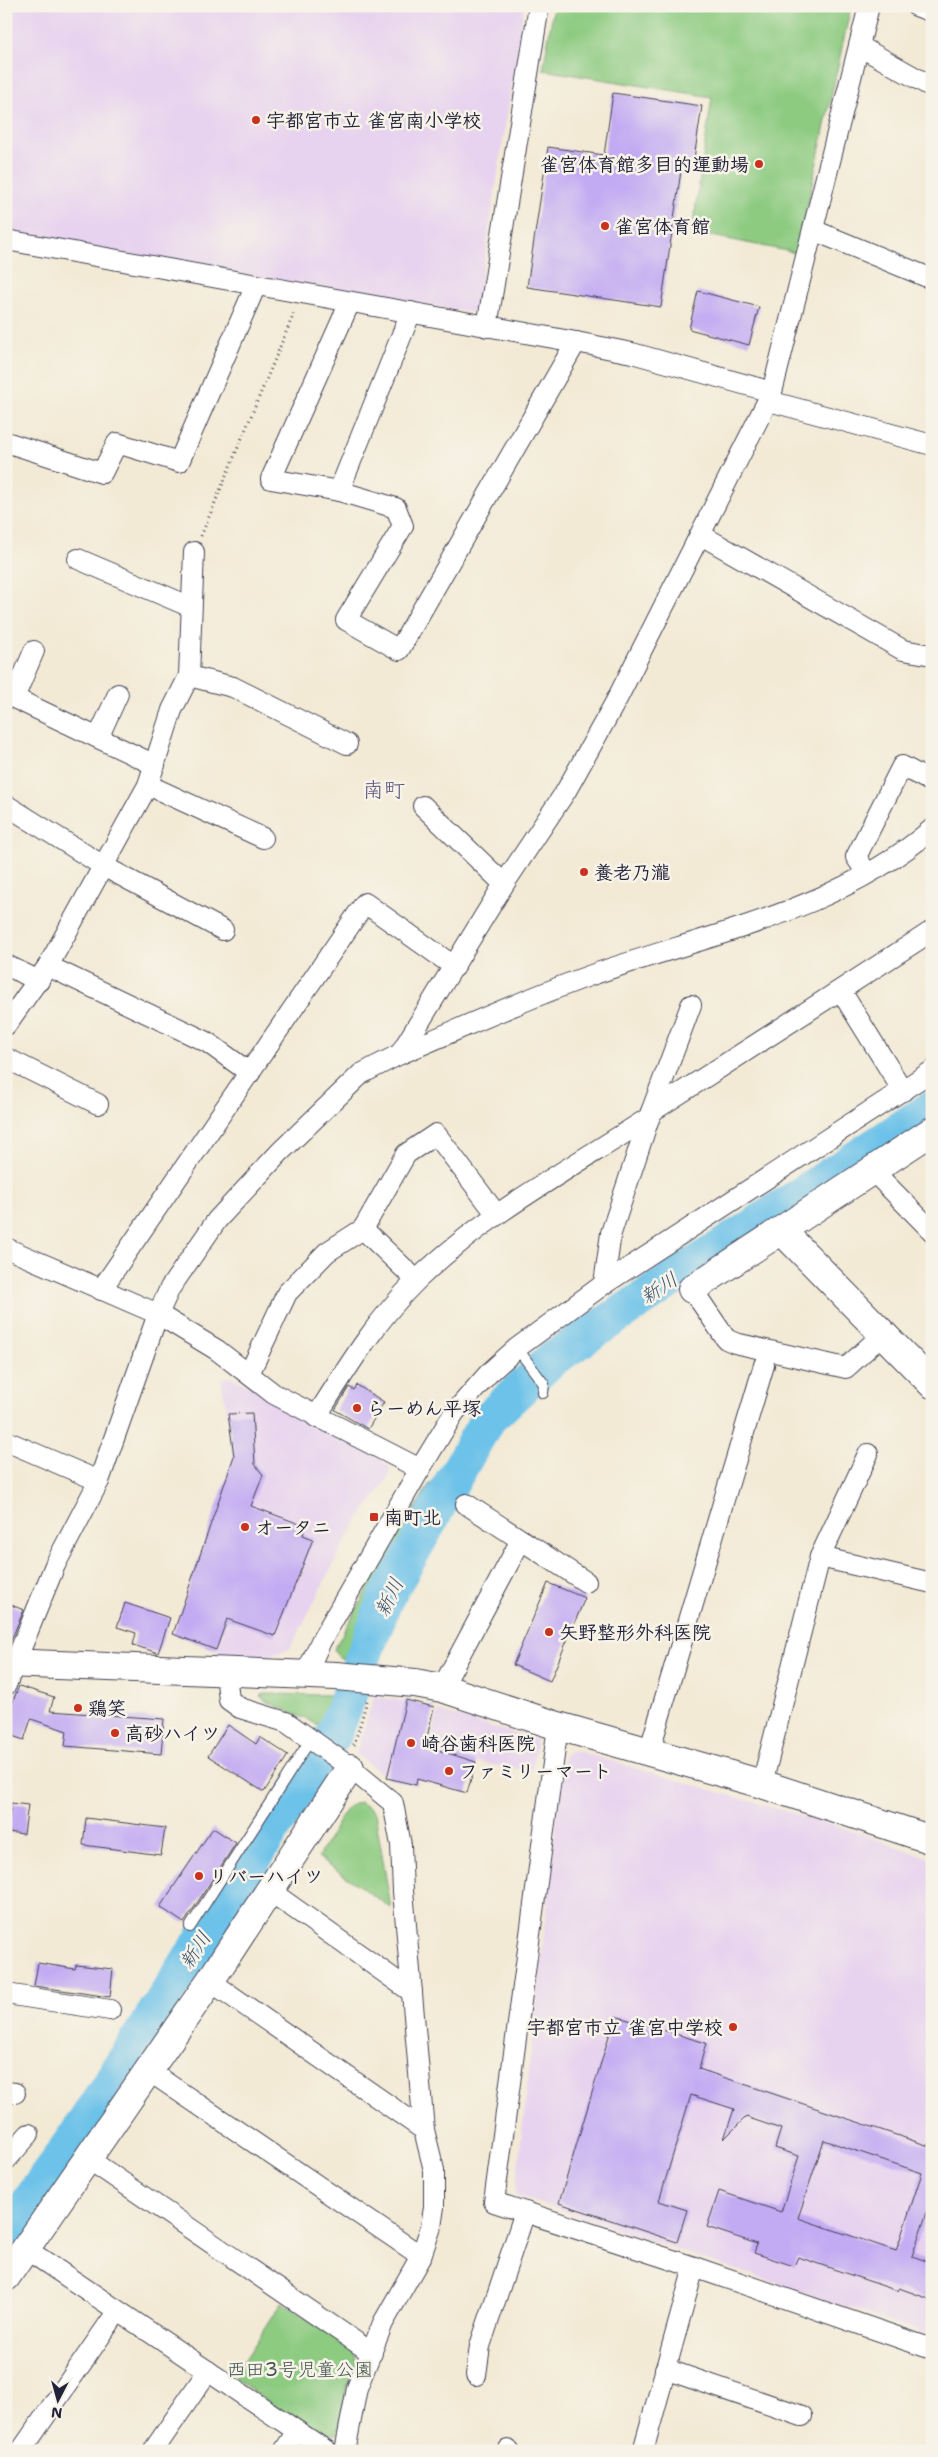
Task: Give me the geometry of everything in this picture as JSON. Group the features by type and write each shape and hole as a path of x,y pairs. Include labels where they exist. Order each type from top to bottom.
{"street":[{"path":"487,327 539,6"},
{"path":"400,1054 455,967 504,884 575,774 616,701 770,397 869,6"},
{"path":"916,6 932,12"},
{"path":"859,46 932,87"},
{"path":"813,230 932,279"},
{"path":"6,240 632,353 770,397 932,445"},
{"path":"6,442 102,473 117,443 179,462 256,285"},
{"path":"350,302 271,480 339,491 396,508 403,526 346,620 399,650 576,342"},
{"path":"339,491 410,312"},
{"path":"700,535 903,650 932,655"},
{"path":"6,1025 43,974 105,868 148,785 172,710 189,676 194,552"},
{"path":"78,559 191,607"},
{"path":"34,652 14,698 154,765"},
{"path":"189,676 233,687 347,744"},
{"path":"98,738 118,694"},
{"path":"867,873 856,858 902,766 932,782"},
{"path":"148,785 263,838"},
{"path":"6,806 105,868 223,930"},
{"path":"423,806 504,884"},
{"path":"932,829 867,873 790,911 585,978 400,1054 361,1074 280,1152 217,1220 170,1288 158,1314 99,1480 55,1565 8,1668 336,1676 442,1688 558,1726 762,1784 932,1840"},
{"path":"101,1290 365,902 455,967"},
{"path":"316,1416 366,1338 416,1280 457,1244 497,1215 932,931"},
{"path":"6,965 43,974 207,1042 250,1073"},
{"path":"841,991 903,1091"},
{"path":"604,1284 611,1233 691,1005"},
{"path":"6,1058 98,1104"},
{"path":"305,1676 321,1641 454,1413 488,1373 517,1348 604,1284 932,1071"},
{"path":"883,1334 846,1368 735,1344 726,1339 692,1288 782,1231 932,1131"},
{"path":"249,1374 287,1294 327,1252 363,1229 406,1154 436,1134 497,1215"},
{"path":"872,1170 932,1231"},
{"path":"363,1229 416,1280"},
{"path":"782,1231 932,1384"},
{"path":"6,1248 158,1314 217,1350 274,1394 420,1470"},
{"path":"649,1752 764,1365"},
{"path":"6,1441 99,1480"},
{"path":"762,1784 820,1557 868,1454"},
{"path":"466,1504 586,1582"},
{"path":"442,1688 521,1540"},
{"path":"820,1557 932,1583"},
{"path":"226,1673 229,1700 240,1708 286,1722 349,1767 393,1803 401,1845 402,1891 424,2130 434,2170 431,2227 420,2256 383,2323 357,2388 345,2451"},
{"path":"558,1726 494,2202 694,2267 932,2349"},
{"path":"6,2277 210,1981 349,1767"},
{"path":"270,1891 412,1992"},
{"path":"210,1981 424,2130"},
{"path":"6,1994 110,2010"},
{"path":"149,2071 420,2256"},
{"path":"6,2160 29,2134"},
{"path":"87,2158 372,2353"},
{"path":"476,2375 480,2346 525,2212"},
{"path":"26,2249 117,2312 328,2451"},
{"path":"643,2451 694,2267"},
{"path":"21,2451 117,2312"},
{"path":"665,2369 802,2416"},
{"path":"153,2451 208,2372"},
{"path":"284,2451 297,2431"}],"lane":[{"path":"517,1348 543,1388"},
{"path":"190,1927 314,1741"}],"path":[{"path":"194,552 303,294"},
{"path":"349,1767 374,1679"}],"shaded area":[{"name":"宇都宮市立 雀宮南小学校","path":"6,6 524,6 476,313 6,234"},
{"path":"232,1377 378,1456 390,1468 388,1478 349,1534 290,1649 259,1659 215,1656 228,1622 184,1603 234,1456 221,1378"},
{"path":"374,1696 434,1707 416,1785 387,1778 356,1754"},
{"path":"438,1711 536,1740 537,1745 531,1771 476,1762 467,1793 422,1780"},
{"name":"宇都宮市立 雀宮中学校","path":"573,1750 850,1830 932,1859 932,2336 515,2195 564,1755"}],"green space":[{"name":"雀宮体育館多目的運動場","path":"554,6 851,6 797,253 692,232 712,97 543,70"},
{"path":"431,1482 380,1576 344,1659 339,1658 334,1649 401,1530"},
{"path":"265,1694 334,1695 321,1726 266,1701 260,1696"},
{"path":"360,1802 375,1813 391,1908 318,1857 347,1807"},
{"name":"西田3号児童公園","path":"282,2302 354,2351 357,2365 347,2386 338,2433 323,2439 233,2378"}],"building":[{"name":"雀宮体育館","path":"613,93 702,106 693,165 682,164 661,307 527,287 548,147 604,155"},
{"path":"698,291 759,307 749,345 689,329"},
{"name":"らーめん平塚","path":"357,1385 384,1402 368,1429 335,1410 349,1387 354,1390"},
{"name":"オータニ","path":"252,1413 255,1464 263,1475 251,1506 305,1526 303,1535 313,1539 275,1636 227,1619 216,1650 173,1634 234,1456 228,1414"},
{"name":"矢野整形外科医院","path":"548,1583 585,1598 550,1681 513,1665"},
{"path":"6,1603 24,1610 8,1647 6,1647"},
{"path":"125,1603 170,1618 158,1653 133,1645 136,1633 117,1627"},
{"name":"高砂ハイツ","path":"19,1686 54,1697 50,1711 164,1719 161,1754 65,1746 67,1731 31,1719 24,1740 6,1734 6,1718"},
{"path":"406,1700 434,1707 425,1746 476,1762 467,1793 417,1779 416,1785 387,1778"},
{"path":"228,1725 256,1744 260,1737 288,1755 264,1792 208,1756"},
{"path":"11,1803 28,1805 24,1834 7,1832"},
{"path":"86,1818 165,1828 161,1855 83,1845"},
{"name":"リバーハイツ","path":"213,1828 236,1843 184,1923 160,1907"},
{"path":"38,1963 75,1969 76,1965 113,1969 110,1997 34,1986"},
{"path":"615,2016 706,2043 699,2069 932,2147 932,2198 912,2256 932,2263 932,2300 899,2288 898,2291 798,2257 794,2266 754,2253 757,2244 707,2227 719,2191 781,2212 799,2156 775,2148 781,2129 746,2117 724,2139 734,2109 691,2095 659,2201 687,2210 677,2242 559,2203","holes":["824,2140 922,2173 896,2251 798,2218"]}],"waterway":[{"name":"新川","path":"6,2235 87,2119 334,1734 385,1600 487,1420 552,1359 932,1108"}],"place":[{"name":"宇都宮市立 雀宮南小学校","path":"256,120"},
{"name":"雀宮体育館多目的運動場","path":"759,164"},
{"name":"雀宮体育館","path":"605,226"},
{"name":"養老乃瀧","path":"584,872"},
{"name":"らーめん平塚","path":"357,1408"},
{"name":"南町北","path":"374,1517"},
{"name":"オータニ","path":"245,1527"},
{"name":"矢野整形外科医院","path":"549,1632"},
{"name":"鶏笑","path":"78,1708"},
{"name":"高砂ハイツ","path":"115,1733"},
{"name":"崎谷歯科医院","path":"411,1743"},
{"name":"ファミリーマート","path":"449,1771"},
{"name":"リバーハイツ","path":"199,1876"},
{"name":"宇都宮市立 雀宮中学校","path":"733,2027"}],"district":[{"name":"南町","path":"384,790"}]}
